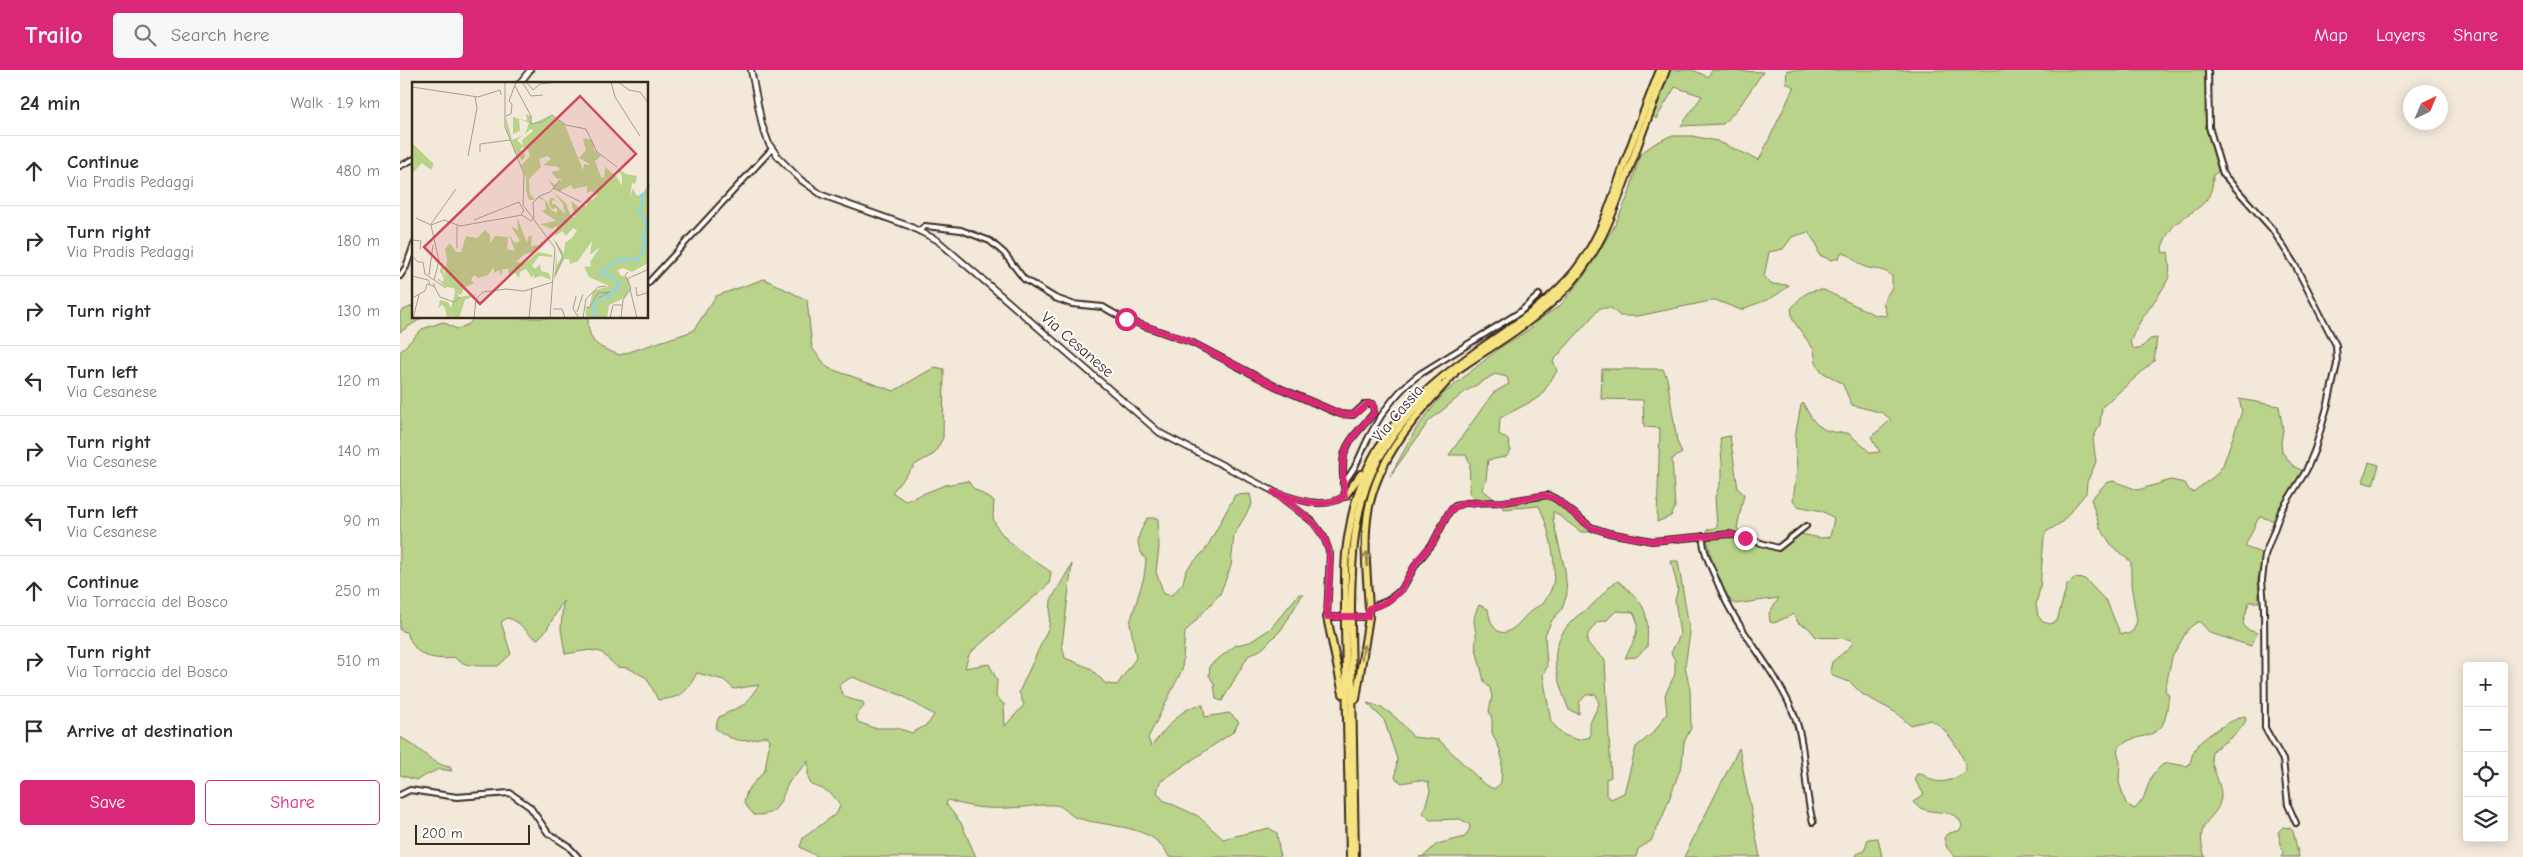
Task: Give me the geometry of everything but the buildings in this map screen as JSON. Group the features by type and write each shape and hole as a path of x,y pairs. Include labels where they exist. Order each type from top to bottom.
{"highway":[{"name":"Via Cassia","path":"1350,857 1348,532 1363,476 1376,449 1397,419 1420,396 1455,367 1546,301 1579,266 1595,241 1606,216 1660,70"},
{"name":"Via Cassia","path":"1348,607 1353,534 1358,511 1370,476 1382,451 1403,422 1430,392 1456,371 1550,305 1570,285 1589,261 1602,240 1613,213 1666,70"},
{"path":"1369,608 1366,536 1368,511 1376,485 1408,427 1456,371"},
{"path":"1345,496 1354,487 1376,449"},
{"path":"1327,617 1343,690 1344,712 1348,732"},
{"path":"1353,718 1368,617"},
{"name":"Via Cassia","path":"1348,628 1353,718 1356,857"}],"street":[{"path":"521,82 530,70"},
{"name":"Via Cesanese","path":"751,70 762,124 772,150 792,172 818,193 919,231 951,251 1160,432 1273,492 1313,522 1325,539 1330,563 1327,617"},
{"path":"2208,70 2209,127 2223,174 2272,229 2295,266 2336,345 2337,364 2315,448 2306,471 2281,511 2265,555 2262,580 2265,728 2283,760 2288,805 2296,823"},
{"path":"649,282 772,150"},
{"path":"400,166 412,160"},
{"path":"919,231 926,226 946,228 983,238 1002,251 1024,279 1047,294 1069,303 1103,307 1122,318 1183,339 1275,386 1340,414 1351,416 1366,404 1373,404 1374,413 1354,434 1345,449 1342,463 1345,496 1331,502 1314,503 1273,492"},
{"path":"400,276 406,267 412,250"},
{"path":"1344,482 1354,472 1374,428 1406,385 1420,374 1520,312 1540,295"},
{"path":"1327,617 1368,617 1369,608 1383,604 1400,592 1417,561 1433,543 1450,510 1463,503 1504,502 1548,495 1556,499 1587,525 1600,531 1652,541 1734,535 1778,548 1806,526"},
{"path":"1703,536 1713,571 1729,607 1784,695 1795,717 1813,822"},
{"path":"400,795 410,790 457,797 510,792 530,807 548,833 568,846 578,857"}],"green space":[{"path":"1670,70 1693,70 1708,77 1712,70 1763,72 1739,107 1723,124 1681,126 1702,96 1675,87 1656,119 1652,114"},
{"path":"1787,70 2205,70 2208,120 2218,172 2213,175 2212,188 2208,198 2202,205 2172,228 2163,244 2163,253 2168,252 2170,269 2168,279 2133,334 2130,343 2133,348 2140,349 2150,339 2157,338 2154,361 2102,407 2100,424 2093,439 2096,462 2087,482 2086,493 2062,522 2046,532 2044,537 2040,588 2036,604 2038,616 2043,622 2050,624 2057,621 2067,585 2074,578 2085,579 2107,602 2120,633 2128,634 2133,631 2137,621 2131,585 2131,562 2113,547 2100,528 2091,499 2106,483 2113,481 2138,490 2171,480 2185,483 2189,490 2193,492 2216,475 2223,465 2242,411 2239,399 2279,406 2283,430 2282,452 2293,466 2303,471 2275,521 2261,517 2258,519 2245,547 2264,554 2258,579 2259,602 2249,602 2243,623 2246,629 2257,633 2251,646 2210,633 2200,622 2197,622 2188,629 2172,657 2165,690 2169,696 2161,727 2151,734 2125,742 2117,750 2120,762 2119,782 2126,804 2135,809 2143,799 2152,775 2162,765 2168,763 2189,765 2194,750 2200,742 2227,724 2245,716 2246,720 2241,728 2214,749 2212,754 2211,759 2221,791 2221,797 2219,805 2204,827 2202,844 2205,857 1955,857 1947,848 1944,838 1947,834 1960,830 1962,825 1959,819 1948,813 1930,811 1918,807 1913,802 1924,794 1914,779 1917,774 1943,782 1956,778 1966,771 1959,750 1942,728 1931,720 1910,725 1895,712 1862,694 1850,682 1835,677 1830,672 1832,662 1849,648 1853,642 1850,640 1816,637 1808,627 1798,623 1794,614 1774,623 1770,622 1769,613 1779,598 1735,604 1730,599 1715,570 1707,538 1707,530 1717,527 1715,497 1722,478 1720,438 1730,436 1738,489 1744,494 1737,528 1740,532 1777,545 1790,532 1821,538 1830,537 1834,518 1822,511 1797,506 1793,500 1797,469 1795,437 1801,405 1803,403 1815,423 1820,427 1831,432 1848,433 1871,453 1880,452 1871,437 1891,420 1883,413 1852,405 1842,383 1822,372 1816,363 1814,350 1793,320 1791,309 1805,294 1824,290 1875,315 1887,316 1883,302 1892,287 1892,277 1883,271 1865,267 1845,253 1841,252 1839,258 1831,260 1819,255 1817,245 1808,232 1792,237 1783,249 1769,252 1764,277 1771,284 1789,285 1771,298 1741,310 1715,300 1638,316 1620,316 1611,308 1600,308 1553,361 1557,371 1540,397 1500,418 1499,434 1508,440 1511,451 1506,457 1488,460 1486,481 1482,489 1494,499 1476,501 1469,492 1470,463 1466,455 1449,455 1493,393 1509,384 1507,377 1495,374 1466,391 1429,421 1390,476 1416,429 1443,394 1501,347 1530,329 1544,316 1560,306 1584,276 1615,225 1629,194 1640,154 1670,136 1692,136 1717,141 1759,160 1794,87 1786,83"},
{"path":"764,279 807,300 812,348 828,368 894,391 935,367 944,369 943,438 934,454 916,464 892,492 905,501 945,485 968,481 973,488 994,501 993,517 1001,533 1017,548 1051,572 1049,584 969,654 965,668 989,664 997,680 996,697 1004,704 1005,726 1024,705 1019,692 1049,627 1051,600 1072,564 1062,645 1065,658 1090,668 1106,684 1117,685 1136,658 1130,623 1144,577 1146,560 1139,549 1138,539 1147,518 1158,518 1159,548 1156,572 1164,594 1172,595 1183,583 1186,570 1206,549 1235,495 1250,494 1252,504 1234,535 1231,566 1220,594 1185,632 1182,670 1148,738 1151,746 1174,720 1195,706 1203,705 1205,717 1229,713 1239,722 1233,732 1160,782 1157,792 1163,800 1198,816 1223,839 1269,828 1277,833 1280,857 1169,857 1162,846 1153,838 1129,828 1077,818 1055,805 986,808 968,806 948,800 946,804 961,823 976,857 818,857 800,847 803,838 837,813 840,806 832,794 811,785 808,777 808,761 790,781 774,810 763,815 754,815 744,803 747,791 765,770 770,739 766,736 751,740 734,739 715,728 719,717 745,704 759,685 734,689 724,680 697,673 686,690 678,696 658,700 647,678 628,668 617,667 601,652 590,650 565,654 561,629 563,601 547,629 538,639 530,635 512,619 507,618 501,622 511,654 498,666 469,665 454,657 445,659 434,658 419,652 406,632 400,630 400,352 422,329 443,322 457,329 469,324 473,319 588,319 588,327 592,339 600,347 620,355 693,331 716,296","holes":["852,677 901,695 934,715 928,724 912,733 897,728 874,728 858,722 856,716 864,706 863,702 845,696 839,685"]},
{"path":"412,306 412,319 420,319 400,332 400,312"},
{"path":"1602,369 1663,369 1667,378 1677,441 1682,453 1672,459 1675,508 1671,516 1657,522 1660,428 1644,427 1643,400 1601,399"},
{"path":"2369,462 2379,465 2373,485 2363,482"},
{"path":"1542,496 1555,500 1593,532 1581,532 1553,511 1553,520 1565,570 1567,594 1562,609 1552,620 1545,635 1547,667 1543,675 1551,722 1564,735 1578,740 1590,737 1590,723 1599,704 1596,694 1586,695 1579,703 1579,714 1569,710 1557,674 1556,651 1565,629 1610,586 1618,581 1635,596 1644,609 1647,625 1647,647 1636,657 1625,658 1636,635 1637,624 1633,612 1616,611 1607,620 1597,622 1588,634 1587,643 1605,660 1611,777 1606,779 1606,795 1611,799 1624,793 1636,747 1654,732 1667,713 1665,695 1675,674 1675,660 1671,653 1680,635 1675,600 1678,589 1671,561 1678,561 1690,633 1685,666 1690,689 1691,728 1684,742 1682,764 1663,816 1651,841 1638,849 1636,857 1419,857 1424,856 1437,844 1465,837 1470,828 1469,824 1460,819 1430,820 1423,813 1430,791 1428,782 1418,780 1402,783 1395,778 1397,759 1384,720 1367,703 1388,711 1413,737 1439,740 1484,784 1494,789 1501,783 1502,759 1492,733 1492,719 1489,711 1492,697 1490,688 1484,681 1475,645 1474,617 1479,605 1488,609 1496,630 1500,632 1509,631 1532,610 1543,604 1548,596 1554,579 1552,546 1539,506 1503,509 1503,505"},
{"path":"1299,594 1303,594 1281,630 1262,649 1248,656 1222,701 1216,699 1214,684 1209,675 1210,665 1236,645 1250,642 1270,629"},
{"path":"400,737 431,759 450,767 452,771 439,769 416,780 400,775"},
{"path":"1739,748 1760,857 1684,857"},
{"path":"2283,827 2290,828 2293,831 2299,857 2281,857 2283,852 2278,832"},
{"path":"1878,838 1882,857 1856,857 1857,854 1864,851 1868,839"}],"route":[{"path":"1126,319 1193,343 1275,386 1343,415 1355,414 1368,403 1374,405 1376,409 1374,413 1354,434 1344,451 1342,474 1345,496 1331,502 1314,503 1273,492 1313,522 1325,539 1330,552 1327,617 1368,617 1369,608 1383,604 1398,594 1417,561 1433,543 1450,510 1463,503 1504,502 1544,495 1556,499 1590,527 1609,533 1652,541 1730,534 1745,538"}]}
